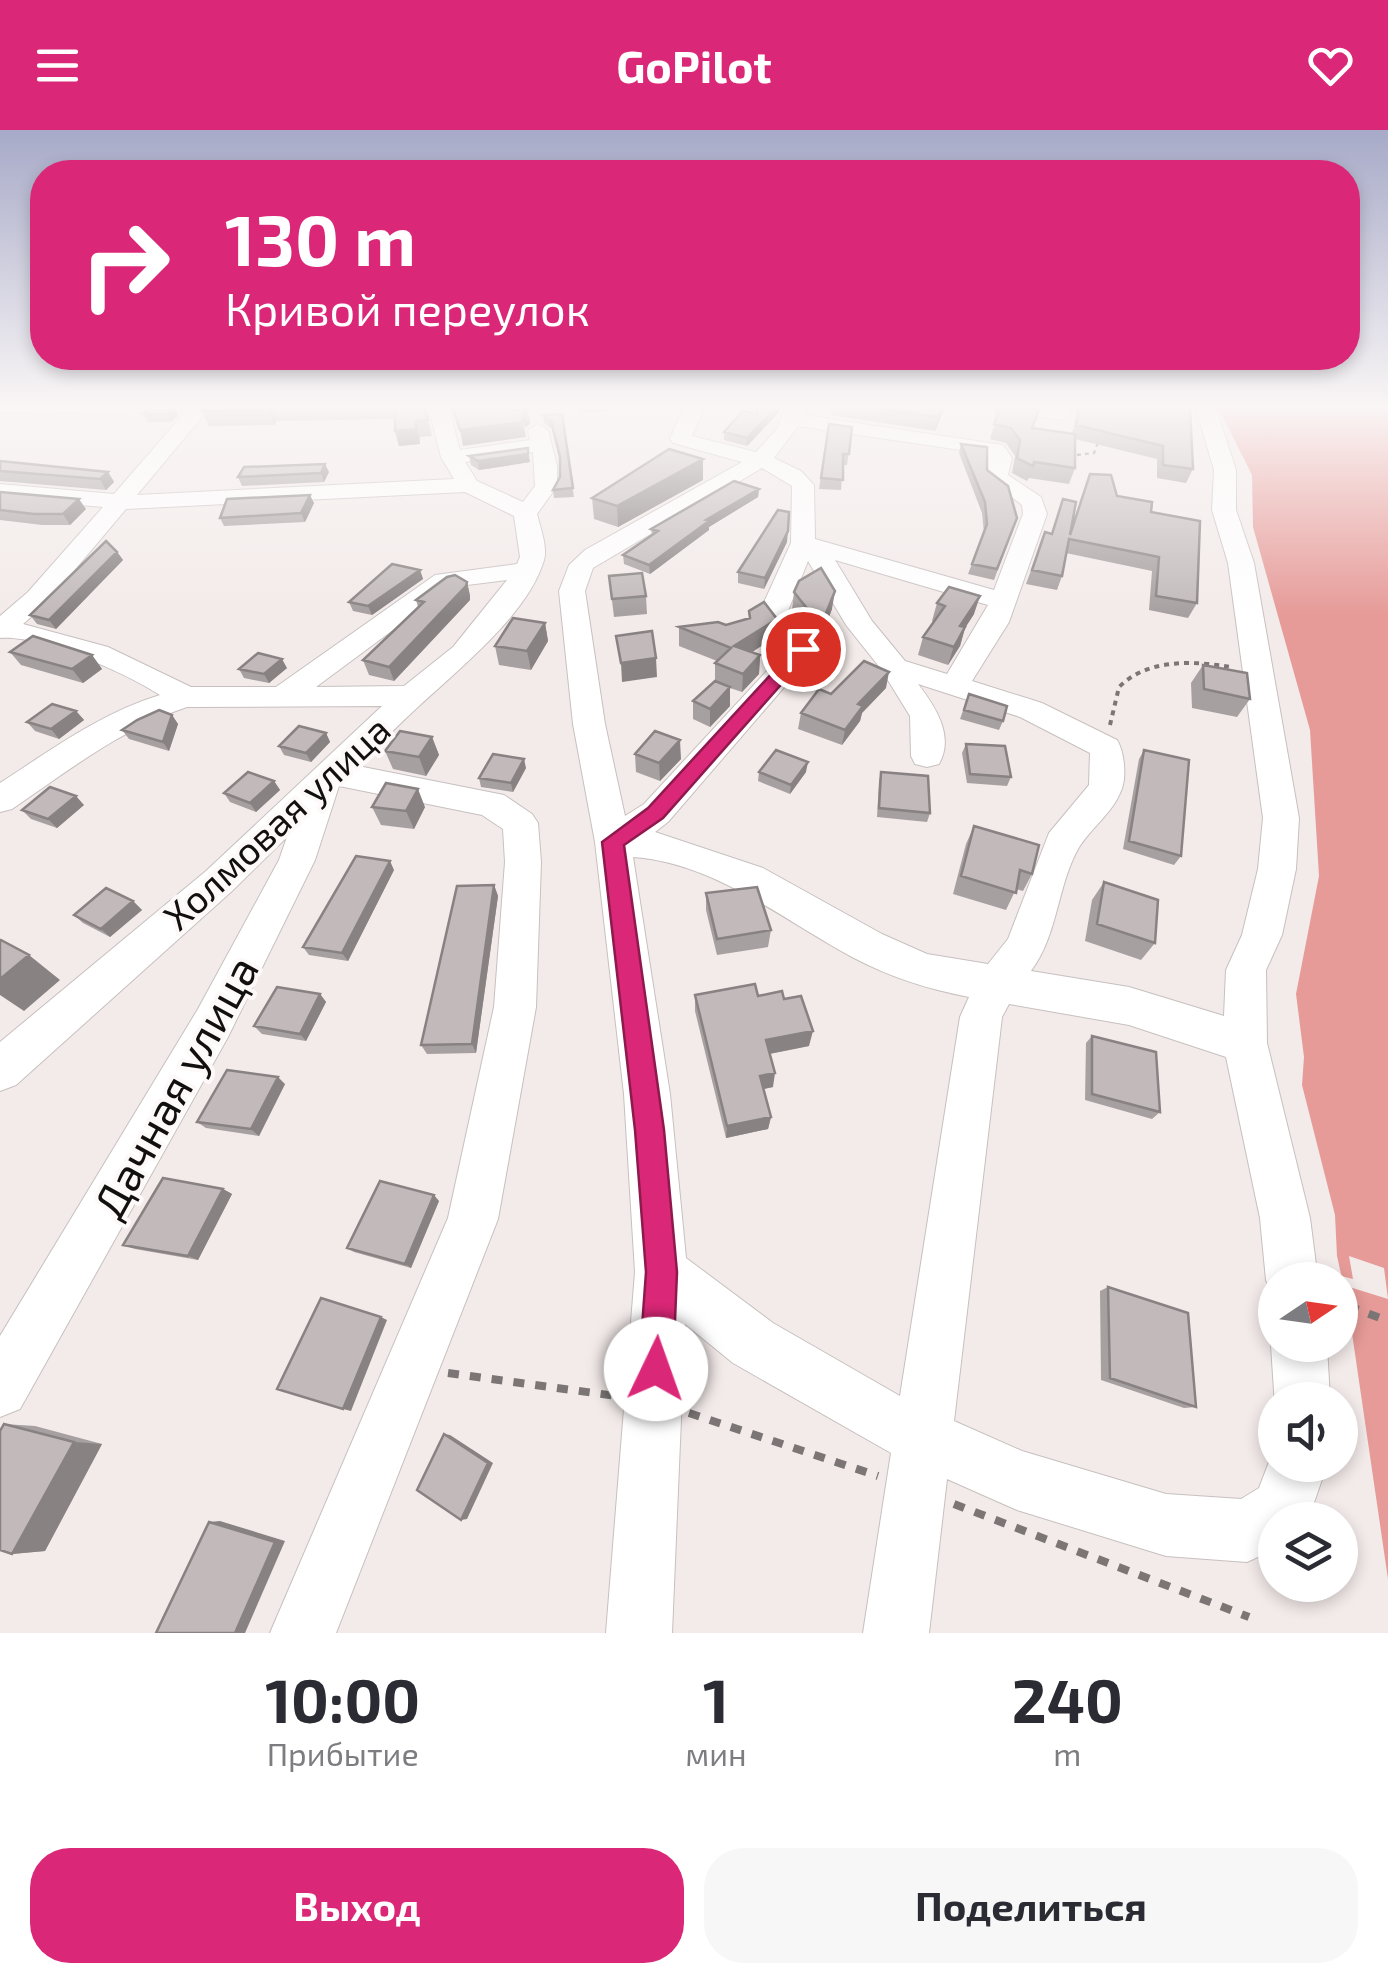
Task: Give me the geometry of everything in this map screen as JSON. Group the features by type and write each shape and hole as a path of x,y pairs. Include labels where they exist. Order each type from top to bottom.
{"street":[{"path":"1,629 37,598 144,475"},
{"path":"462,475 468,485"},
{"path":"525,512 540,503 549,484 547,475"},
{"path":"285,694 444,580 530,564 582,564 733,475"},
{"path":"612,842 656,813 803,649 774,612 803,543 802,485 794,475"},
{"path":"955,684 995,622 1036,507 997,475"},
{"path":"1225,475 1224,510 1242,563 1255,671 1281,818 1277,868 1262,935 1246,970 1246,1043 1285,1218 1290,1262"},
{"path":"0,492 122,502 468,485 525,512"},
{"path":"525,512 530,564"},
{"path":"803,543 1002,601"},
{"path":"803,543 825,564 860,625 895,666 903,685 926,714 927,756"},
{"name":"Холмовая улица","path":"0,1070 219,881 411,696 439,679 530,564"},
{"path":"582,564 572,591 578,652 612,842 647,1094 662,1272 639,1633"},
{"path":"1,629 80,645 147,671 185,697"},
{"path":"895,666 916,676 955,684 1031,710 1106,748 1106,785 1092,809 1062,843 1025,948 998,982 981,1016 896,1633"},
{"path":"0,800 93,738 147,709 185,697 411,696"},
{"path":"303,1633 474,1220 515,1007 523,862 520,823 492,804 328,772"},
{"name":"Дачная улица","path":"0,1388 213,1023 296,860 328,772"},
{"path":"612,842 654,845 750,878 868,946 923,971 1130,1006 1246,1043"},
{"path":"662,1272 753,1343 921,1463 1017,1480 1166,1526 1247,1532 1282,1509 1291,1482"}],"path":[{"path":"1106,748 1113,700 1121,683 1160,665 1205,662 1255,671"},
{"path":"1358,1310 1388,1321"},
{"path":"410,1368 654,1401 921,1463 1249,1618"}],"shaded area":[{"path":"1252,475 1388,475 1388,1579 1356,1362 1358,1262 1338,1262 1335,1215 1302,1085 1304,1057 1296,994 1319,876 1310,730 1253,527"}],"pier":[{"path":"1349,1256 1384,1268 1388,1299 1358,1290 1358,1262 1350,1262"}],"building":[{"path":"52,475 104,475 100,479"},
{"path":"571,475 573,488 553,490 560,477"},
{"path":"628,475 673,475 617,506 592,498"},
{"path":"821,475 843,475 843,480"},
{"path":"974,475 994,475 1008,486 1017,518 997,569 972,564 987,524 985,502"},
{"path":"1090,475 1111,475 1117,496 1152,502 1151,512 1200,521 1197,603 1156,596 1159,557 1069,539 1062,576 1032,570 1045,532 1052,534 1063,499 1076,502 1070,535"},
{"path":"734,481 759,489 706,520 709,521 649,565 623,555 658,531 651,529"},
{"path":"0,492 79,499 63,514 34,514 0,510"},
{"path":"310,495 301,513 220,518 227,499"},
{"path":"778,510 789,512 788,531 765,578 738,572"},
{"path":"106,541 117,552 49,620 30,615"},
{"path":"392,564 420,570 368,606 349,602"},
{"path":"821,568 835,591 824,618 813,616 794,592 799,581"},
{"path":"642,573 646,596 612,599 609,576"},
{"path":"455,575 467,582 466,586 389,667 363,660 424,602 416,600"},
{"path":"949,587 980,596 960,626 965,627 954,647 923,637 945,606 937,603"},
{"path":"764,602 777,619 734,646 760,655 743,674 715,663 731,648 679,627 718,622 726,625 750,618 749,611"},
{"path":"513,618 545,623 527,651 495,646"},
{"path":"652,631 656,658 621,663 616,636"},
{"path":"33,636 92,655 72,669 10,652"},
{"path":"258,653 282,659 264,674 239,669"},
{"path":"864,661 889,672 858,704 863,706 845,730 801,713 819,689 831,694"},
{"path":"1203,665 1247,673 1250,699 1204,689"},
{"path":"715,681 730,687 710,709 693,701"},
{"path":"969,694 1007,706 1003,721 964,710"},
{"path":"52,704 76,711 51,729 27,722"},
{"path":"159,710 172,715 163,742 122,730 137,720"},
{"path":"299,726 326,733 306,753 279,746"},
{"path":"400,731 432,737 419,757 385,751"},
{"path":"655,731 680,740 659,763 635,754"},
{"path":"966,744 1005,746 1011,777 970,774"},
{"path":"776,750 808,762 791,785 759,772"},
{"path":"1144,750 1189,760 1181,856 1129,841"},
{"path":"493,754 524,759 511,783 479,778"},
{"path":"248,772 274,781 250,803 224,793"},
{"path":"881,772 928,776 930,813 879,808"},
{"path":"386,783 418,789 406,811 372,807"},
{"path":"50,787 76,796 48,819 22,810"},
{"path":"974,826 1039,845 1032,874 1020,870 1016,893 961,876"},
{"path":"356,856 390,861 342,953 303,947"},
{"path":"1104,882 1158,900 1155,943 1097,924"},
{"path":"494,885 472,1044 421,1045 457,886"},
{"path":"757,887 771,930 717,939 706,893"},
{"path":"106,888 133,901 101,929 74,915"},
{"path":"0,941 29,955 0,979"},
{"path":"755,984 758,996 782,991 784,999 801,996 813,1031 766,1040 775,1073 760,1076 771,1117 727,1126 695,995"},
{"path":"277,987 320,994 300,1034 254,1026"},
{"path":"1092,1036 1156,1052 1160,1112 1092,1094"},
{"path":"227,1070 278,1077 251,1129 197,1122"},
{"path":"163,1178 223,1189 188,1256 123,1245"},
{"path":"380,1181 434,1195 405,1264 347,1248"},
{"path":"1108,1287 1188,1313 1196,1407 1110,1378"},
{"path":"321,1298 381,1317 343,1409 277,1389"},
{"path":"4,1424 74,1442 12,1554 0,1550 0,1431"},
{"path":"444,1434 488,1463 461,1520 417,1490"},
{"path":"209,1522 275,1542 235,1633 156,1633"}],"route":[{"path":"656,1369 662,1272 647,1094 612,842 656,813 803,649"}]}
